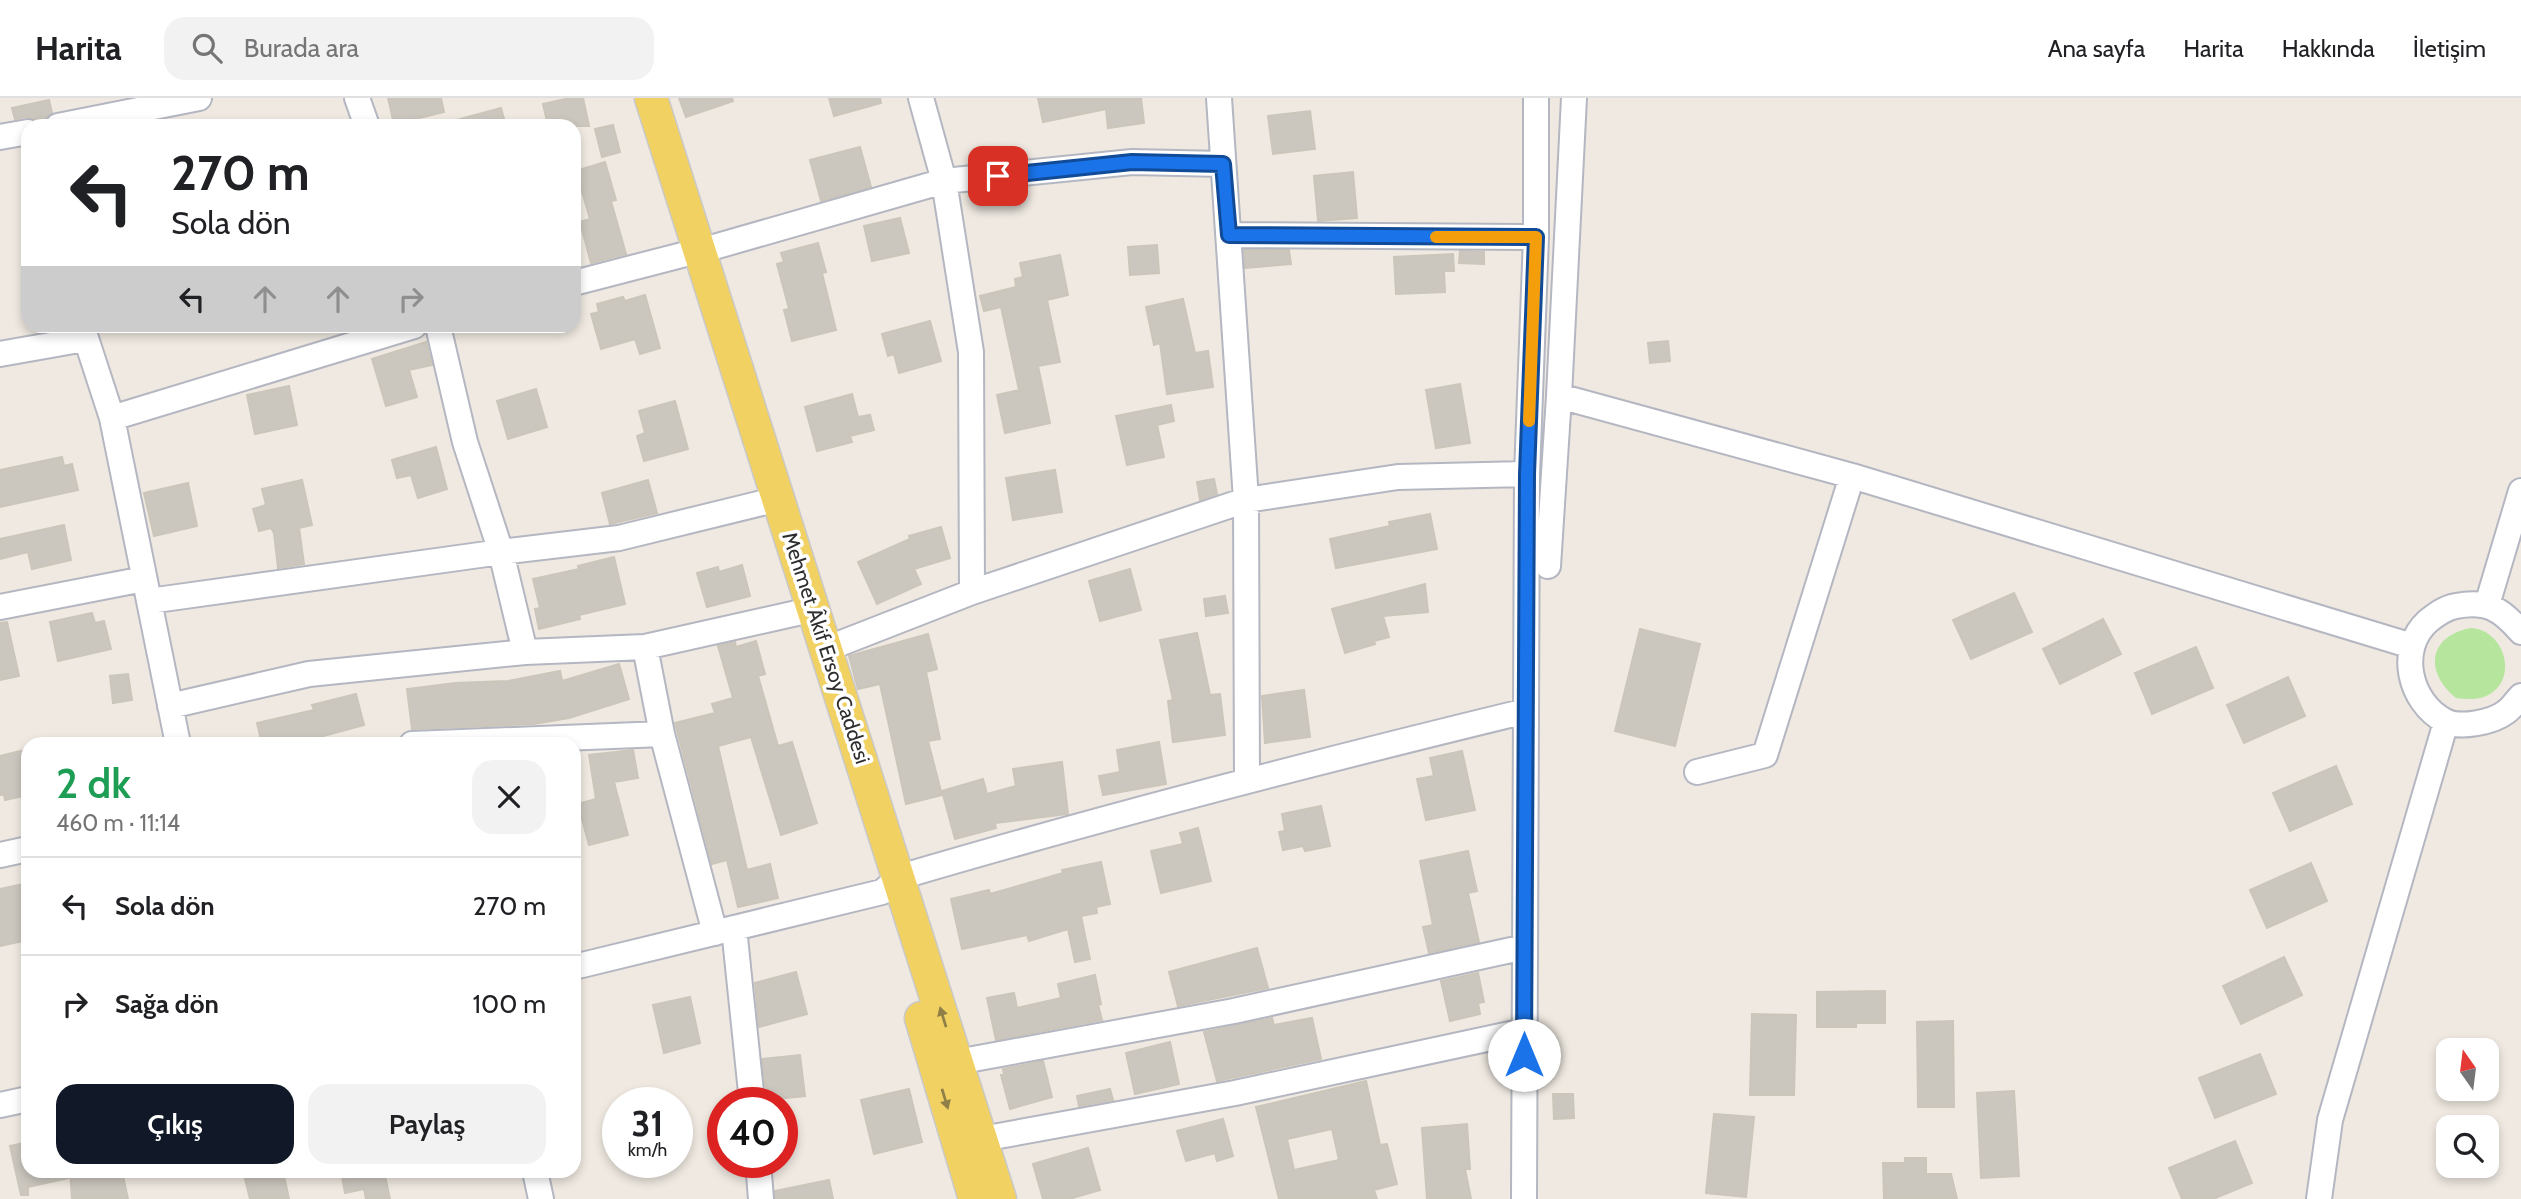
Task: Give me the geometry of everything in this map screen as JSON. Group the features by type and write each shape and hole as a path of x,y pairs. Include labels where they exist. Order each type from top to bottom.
{"main road":[{"name":"Mehmet Âkif Ersoy Caddesi","path":"634,98 691,253 826,649 975,1199"},
{"name":"Mehmet Âkif Ersoy Caddesi","path":"651,98 761,503 891,885 957,1062 1000,1199"}],"street":[{"path":"93,119 199,98"},
{"path":"358,98 366,119"},
{"path":"921,98 944,181 971,352 972,592"},
{"path":"1219,98 1246,500 1247,779"},
{"path":"1524,1199 1527,474 1536,237 1536,98"},
{"path":"1548,566 1574,98"},
{"path":"0,137 21,133"},
{"path":"581,281 944,181 1132,162 1223,164"},
{"path":"1229,235 1536,237"},
{"path":"0,354 80,333"},
{"path":"84,333 112,418 176,737"},
{"path":"112,418 391,333"},
{"path":"440,333 465,442 501,552 525,652"},
{"path":"1559,396 1852,476 2412,646"},
{"path":"826,649 972,592 1246,500 1398,477 1527,474"},
{"path":"1697,772 1765,755 1852,476"},
{"path":"2487,605 2521,491"},
{"path":"0,607 619,538 761,503"},
{"path":"2521,632 2508,617 2487,605 2469,603 2448,608 2437,613 2422,627 2412,646 2409,669 2415,690 2427,706 2446,722 2475,724 2495,719 2507,712 2521,696"},
{"path":"170,706 309,674 525,652 645,647 797,613"},
{"path":"645,647 662,734 725,930 750,1087"},
{"path":"581,965 891,885 1072,826 1247,779 1526,710"},
{"path":"2319,1199 2330,1121 2446,722"},
{"path":"581,737 662,734"},
{"path":"0,855 21,850"},
{"path":"957,1062 1234,1011 1525,947"},
{"path":"982,1139 1236,1093 1524,1031"},
{"path":"0,1105 21,1100"},
{"path":"536,1178 541,1199"},
{"path":"759,1178 761,1199"}],"green space":[{"path":"2471,628 2483,631 2493,638 2500,647 2505,670 2502,681 2495,690 2484,697 2456,698 2439,677 2435,656 2446,639"}],"building":[{"path":"388,98 441,98 444,112 415,119 393,119"},
{"path":"583,98 589,126 581,126 581,119 546,119 543,104"},
{"path":"679,98 732,98 733,101 686,117"},
{"path":"829,98 880,98 881,103 834,116"},
{"path":"1038,98 1141,98 1144,123 1108,128 1106,109 1043,122"},
{"path":"49,100 52,113 45,119 15,119 12,108"},
{"path":"501,108 504,119 460,119"},
{"path":"1310,111 1315,149 1273,154 1268,116"},
{"path":"613,125 620,152 602,157 595,129"},
{"path":"860,147 871,187 821,201 810,160"},
{"path":"605,162 616,200 611,201 626,254 591,263 581,226 581,222 590,219 581,188 581,169"},
{"path":"1353,172 1357,218 1318,221 1314,176"},
{"path":"900,218 909,253 872,261 864,226"},
{"path":"818,243 826,272 822,273 836,330 792,341 784,310 789,309 777,264 784,262 781,253"},
{"path":"1157,245 1159,273 1130,275 1128,247"},
{"path":"1244,250 1289,250 1291,264 1245,268"},
{"path":"1460,251 1484,252 1484,264 1459,263"},
{"path":"1453,254 1454,271 1444,271 1445,292 1396,294 1394,257"},
{"path":"1060,255 1068,295 1047,300 1060,362 1038,366 1050,423 1005,433 997,395 1019,390 1001,307 984,311 980,296 1016,287 1015,279 1023,277 1020,263"},
{"path":"645,295 660,348 640,354 635,339 601,349 591,314 599,312 597,304 623,297 625,301"},
{"path":"1183,299 1195,353 1208,351 1213,387 1167,394 1160,343 1154,345 1146,307"},
{"path":"930,321 941,361 899,373 894,354 888,356 882,334"},
{"path":"1668,341 1670,361 1650,363 1648,343"},
{"path":"426,342 432,365 409,370 417,397 386,406 372,359"},
{"path":"1460,384 1470,443 1436,448 1426,390"},
{"path":"289,386 297,425 255,434 247,395"},
{"path":"536,389 547,427 508,439 497,401"},
{"path":"852,394 858,417 870,415 874,430 850,436 852,442 817,451 805,407"},
{"path":"675,401 688,449 644,461 637,436 645,433 639,411"},
{"path":"1171,405 1174,421 1157,425 1164,457 1127,465 1116,416"},
{"path":"436,447 447,489 418,498 411,475 397,478 392,460"},
{"path":"62,457 64,466 72,464 78,490 0,507 0,470"},
{"path":"1055,470 1062,512 1013,520 1006,478"},
{"path":"1214,479 1217,494 1200,500 1197,482"},
{"path":"302,480 312,525 299,528 304,564 278,568 274,533 271,528 259,531 253,509 266,505 262,489"},
{"path":"648,480 657,513 610,524 602,493"},
{"path":"188,483 197,526 154,536 144,493"},
{"path":"1430,514 1437,549 1336,568 1330,539 1390,526 1389,522"},
{"path":"64,525 71,560 32,569 28,552 0,559 0,539"},
{"path":"941,527 950,558 914,569 921,584 877,604 858,562 910,539 909,536"},
{"path":"614,557 625,604 579,615 580,619 539,629 535,609 540,608 533,579 579,569 578,566"},
{"path":"742,565 750,596 707,607 697,573 718,567 719,572"},
{"path":"1130,569 1141,610 1100,621 1089,581"},
{"path":"1425,584 1428,612 1383,616 1389,637 1345,653 1332,609"},
{"path":"2014,593 2032,632 1971,659 1953,620"},
{"path":"1225,596 1228,613 1206,616 1204,599"},
{"path":"92,613 95,623 104,621 111,649 58,661 50,622"},
{"path":"2103,619 2121,654 2060,684 2043,649"},
{"path":"7,622 19,676 0,680 0,623"},
{"path":"1640,629 1700,644 1675,746 1615,731"},
{"path":"1197,633 1210,695 1220,694 1225,735 1173,742 1168,701 1173,700 1160,640"},
{"path":"928,634 937,669 926,672 940,739 928,741 942,795 906,804 880,684 858,689 849,656"},
{"path":"756,641 765,674 758,676 778,746 792,742 817,823 781,835 751,737 718,746 747,870 770,864 778,898 738,907 727,860 712,864 675,723 715,713 712,704 733,698 718,646 735,642 736,647"},
{"path":"2196,647 2213,688 2152,714 2135,673"},
{"path":"619,664 629,699 569,718 534,724 412,729 407,689 455,683 508,681 560,671 562,681"},
{"path":"128,674 132,700 113,703 110,676"},
{"path":"2288,677 2305,716 2244,743 2227,705"},
{"path":"1304,690 1310,737 1265,743 1262,696"},
{"path":"356,694 364,725 320,737 260,737 257,723 314,710 312,705"},
{"path":"1159,742 1166,784 1103,795 1099,776 1120,772 1117,750"},
{"path":"633,750 638,778 614,782 628,835 589,845 581,815 581,803 596,799 589,755"},
{"path":"21,751 21,797 5,800 4,794 0,795 0,756"},
{"path":"1462,751 1475,810 1426,820 1417,779 1434,776 1430,758"},
{"path":"1062,762 1068,814 995,823 996,828 955,839 942,791 983,779 987,794 1016,786 1013,769"},
{"path":"2336,766 2352,804 2290,831 2273,793"},
{"path":"1321,806 1330,846 1305,851 1303,846 1283,850 1279,832 1285,831 1282,814"},
{"path":"1198,828 1211,881 1161,893 1151,851 1183,844 1180,833"},
{"path":"1468,851 1477,891 1468,893 1479,942 1429,953 1423,927 1433,925 1420,861"},
{"path":"1101,862 1110,904 1096,907 1097,913 1081,916 1090,959 1075,962 1068,929 1029,941 1027,935 962,949 951,899 989,890 990,894 1063,873 1062,870"},
{"path":"2311,863 2327,901 2267,928 2250,890"},
{"path":"21,884 21,942 0,946 0,889"},
{"path":"1257,948 1268,988 1178,1006 1169,972"},
{"path":"2284,957 2302,995 2241,1024 2223,986"},
{"path":"796,972 807,1014 759,1027 755,983"},
{"path":"1478,973 1484,1002 1478,1003 1480,1014 1450,1021 1441,981"},
{"path":"1095,975 1102,1020 996,1040 987,998 1014,993 1017,1008 1061,998 1058,984"},
{"path":"1885,991 1885,1023 1856,1023 1856,1027 1817,1027 1817,992"},
{"path":"690,997 700,1043 664,1053 653,1005"},
{"path":"1752,1014 1796,1015 1794,1095 1750,1095"},
{"path":"1272,1018 1274,1025 1312,1018 1321,1059 1217,1081 1204,1032"},
{"path":"1953,1021 1954,1107 1918,1107 1917,1022"},
{"path":"1170,1042 1179,1084 1135,1094 1126,1053"},
{"path":"2260,1054 2276,1094 2215,1118 2199,1078"},
{"path":"800,1055 805,1096 798,1097 798,1087 765,1087 762,1059"},
{"path":"1043,1061 1052,1097 1010,1109 1001,1075 1004,1075 1003,1069"},
{"path":"1366,1081 1380,1145 1387,1144 1397,1184 1374,1190 1377,1199 1279,1199 1256,1107","holes":["1332,1129 1339,1160 1294,1170 1287,1139"]},
{"path":"909,1089 922,1142 874,1154 861,1100"},
{"path":"1110,1089 1113,1100 1079,1106 1077,1096"},
{"path":"2014,1091 2019,1176 1981,1178 1977,1093"},
{"path":"1553,1094 1573,1094 1574,1118 1554,1119"},
{"path":"1714,1114 1754,1117 1746,1197 1706,1193"},
{"path":"1223,1119 1233,1156 1217,1161 1215,1153 1186,1161 1177,1131"},
{"path":"1467,1124 1470,1169 1465,1169 1471,1199 1427,1199 1422,1128"},
{"path":"2235,1141 2252,1183 2213,1199 2182,1199 2169,1168"},
{"path":"21,1144 21,1178 69,1178 28,1187 28,1195 21,1195 10,1146"},
{"path":"1088,1148 1100,1190 1069,1199 1043,1199 1033,1164"},
{"path":"1905,1158 1926,1158 1926,1174 1951,1174 1957,1199 1884,1199 1883,1163 1905,1163"},
{"path":"70,1178 124,1178 128,1199 72,1199"},
{"path":"245,1178 284,1178 289,1199 250,1199"},
{"path":"342,1178 386,1178 390,1199 366,1199 364,1189 345,1193"},
{"path":"829,1180 833,1199 776,1199 775,1191"}],"slow traffic":[{"path":"1436,237 1536,237 1529,421"}],"route":[{"path":"998,176 1132,162 1223,164 1229,235 1536,237 1527,474 1524,1055"}]}
